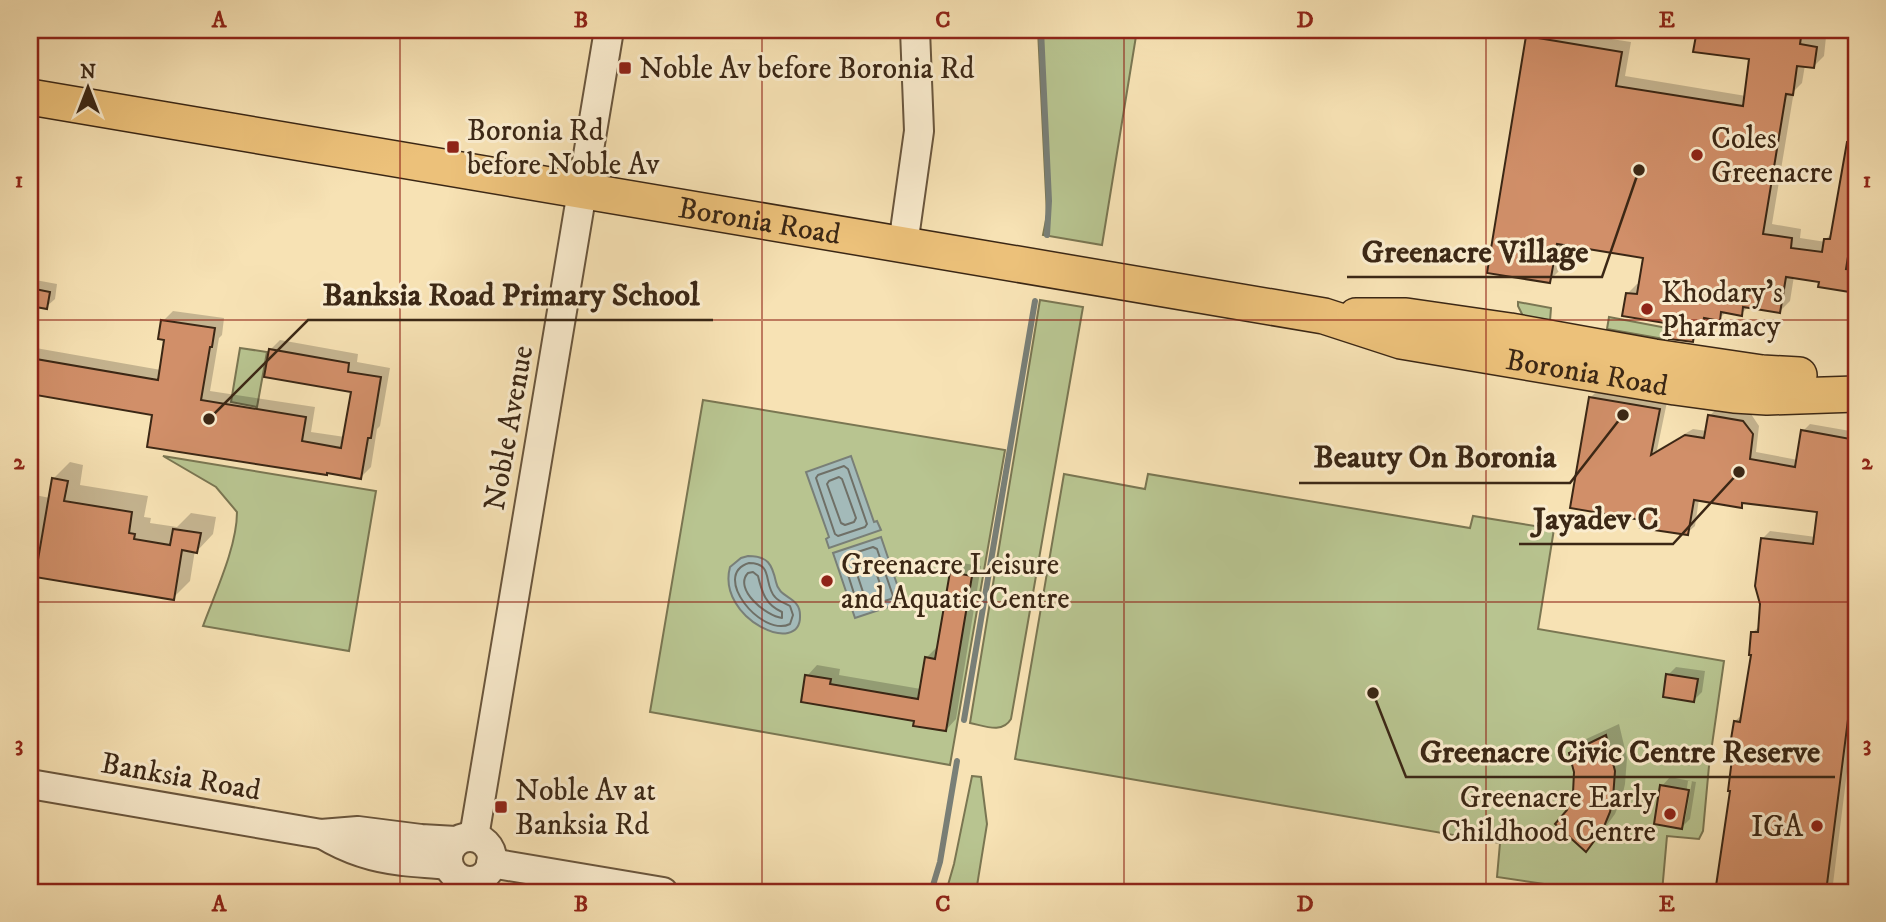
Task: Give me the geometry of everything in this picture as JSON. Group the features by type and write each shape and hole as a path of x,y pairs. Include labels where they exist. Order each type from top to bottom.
{"main road":[{"name":"Boronia Road","path":"30,97 1324,316 1401,341 1662,385 1767,397 1856,394"},
{"name":"Boronia Road","path":"1324,316 1406,316 1762,373 1856,373"}],"street":[{"name":"Noble Avenue","path":"462,863 609,30"},
{"path":"903,245 919,131 915,30"},
{"name":"Banksia Road","path":"30,784 321,834 360,853 401,861 462,863"},
{"path":"462,863 481,840 490,850 491,863 663,892"}],"green space":[{"path":"1038,30 1137,30 1102,245 1043,235 1047,215"},
{"path":"1040,300 1083,307 1011,719 1003,726 993,728 970,723"},
{"path":"1518,302 1551,308 1550,321 1523,316"},
{"path":"1609,317 1667,328 1664,339 1607,329"},
{"path":"240,348 267,352 257,407 231,402"},
{"name":"Greenacre Leisure and Aquatic Centre","path":"703,400 1005,450 950,765 650,712"},
{"path":"163,456 376,491 349,651 203,626 229,555 237,512 216,487"},
{"path":"1064,474 1145,489 1148,474 1470,528 1473,516 1554,529 1538,629 1724,661 1703,831 1699,839 1667,836 1662,892 1598,892 1497,877 1500,843 1015,759"},
{"path":"972,776 981,777 987,824 976,892 946,892 954,864"}],"water":[{"path":"851,456 874,522 877,521 881,530 829,548 826,539 829,537 806,472"},
{"path":"881,537 903,602 855,618 833,553"},
{"path":"748,556 765,559 773,570 778,588 797,604 800,615 797,627 788,633 761,627 735,602 729,586 730,567"}],"building":[{"path":"1697,30 1802,30 1800,44 1817,47 1814,68 1797,66 1793,95 1786,94 1763,234 1792,238 1791,248 1822,252 1824,239 1830,239 1847,142 1856,142 1856,214 1846,269 1856,270 1856,293 1818,287 1819,282 1786,277 1780,313 1743,307 1742,316 1721,312 1720,321 1704,318 1701,330 1695,329 1693,342 1669,339 1671,324 1622,316 1626,293 1637,294 1643,258 1557,244 1550,283 1487,273 1526,36 1622,52 1616,86 1743,106 1749,59 1693,52"},
{"path":"30,288 50,292 47,309 30,306"},
{"path":"161,320 215,328 201,400 306,417 302,441 341,448 351,392 264,377 269,349 349,363 348,372 381,377 361,479 147,447 152,415 30,394 30,358 158,380 164,340 158,339"},
{"path":"1589,397 1660,409 1651,455 1685,435 1704,438 1708,415 1743,421 1753,434 1750,459 1795,467 1801,430 1856,440 1856,657 1826,892 1728,892 1729,888 1716,886 1730,791 1733,751 1730,745 1734,721 1740,722 1751,655 1751,632 1758,632 1760,604 1755,586 1761,538 1813,544 1817,512 1742,503 1742,508 1694,500 1688,535 1640,528 1641,520 1570,508"},
{"path":"52,478 68,481 64,501 132,512 129,533 135,534 134,539 170,545 173,529 201,533 197,553 182,550 174,600 35,577"},
{"path":"950,572 972,576 946,731 913,726 914,721 801,702 805,675 831,679 830,684 918,699 925,657 935,659"},
{"path":"1666,674 1698,679 1694,702 1663,697"},
{"path":"1606,735 1615,771 1613,798 1603,829 1586,852 1555,824 1567,810 1573,793 1574,772 1569,753"},
{"name":"Greenacre Early Childhood Centre","path":"1660,785 1689,790 1682,829 1654,824"}],"waterway":[{"path":"1041,30 1049,201 1047,235"},
{"path":"964,720 1035,301"},
{"path":"931,892 940,862 957,761"}],"place":[{"name":"Noble Av before Boronia Rd","path":"625,68"},
{"name":"Boronia Rd before Noble Av","path":"453,147"},
{"name":"Coles Greenacre","path":"1697,155"},
{"name":"Greenacre Village","path":"1639,170"},
{"name":"Khodary's Pharmacy","path":"1647,309"},
{"name":"Beauty On Boronia","path":"1623,415"},
{"name":"Banksia Road Primary School","path":"209,419"},
{"name":"Jayadev C","path":"1739,472"},
{"name":"Greenacre Leisure and Aquatic Centre","path":"827,581"},
{"name":"Greenacre Civic Centre Reserve","path":"1373,693"},
{"name":"Noble Av at Banksia Rd","path":"501,807"},
{"name":"Greenacre Early Childhood Centre","path":"1670,814"},
{"name":"IGA","path":"1817,826"}]}
